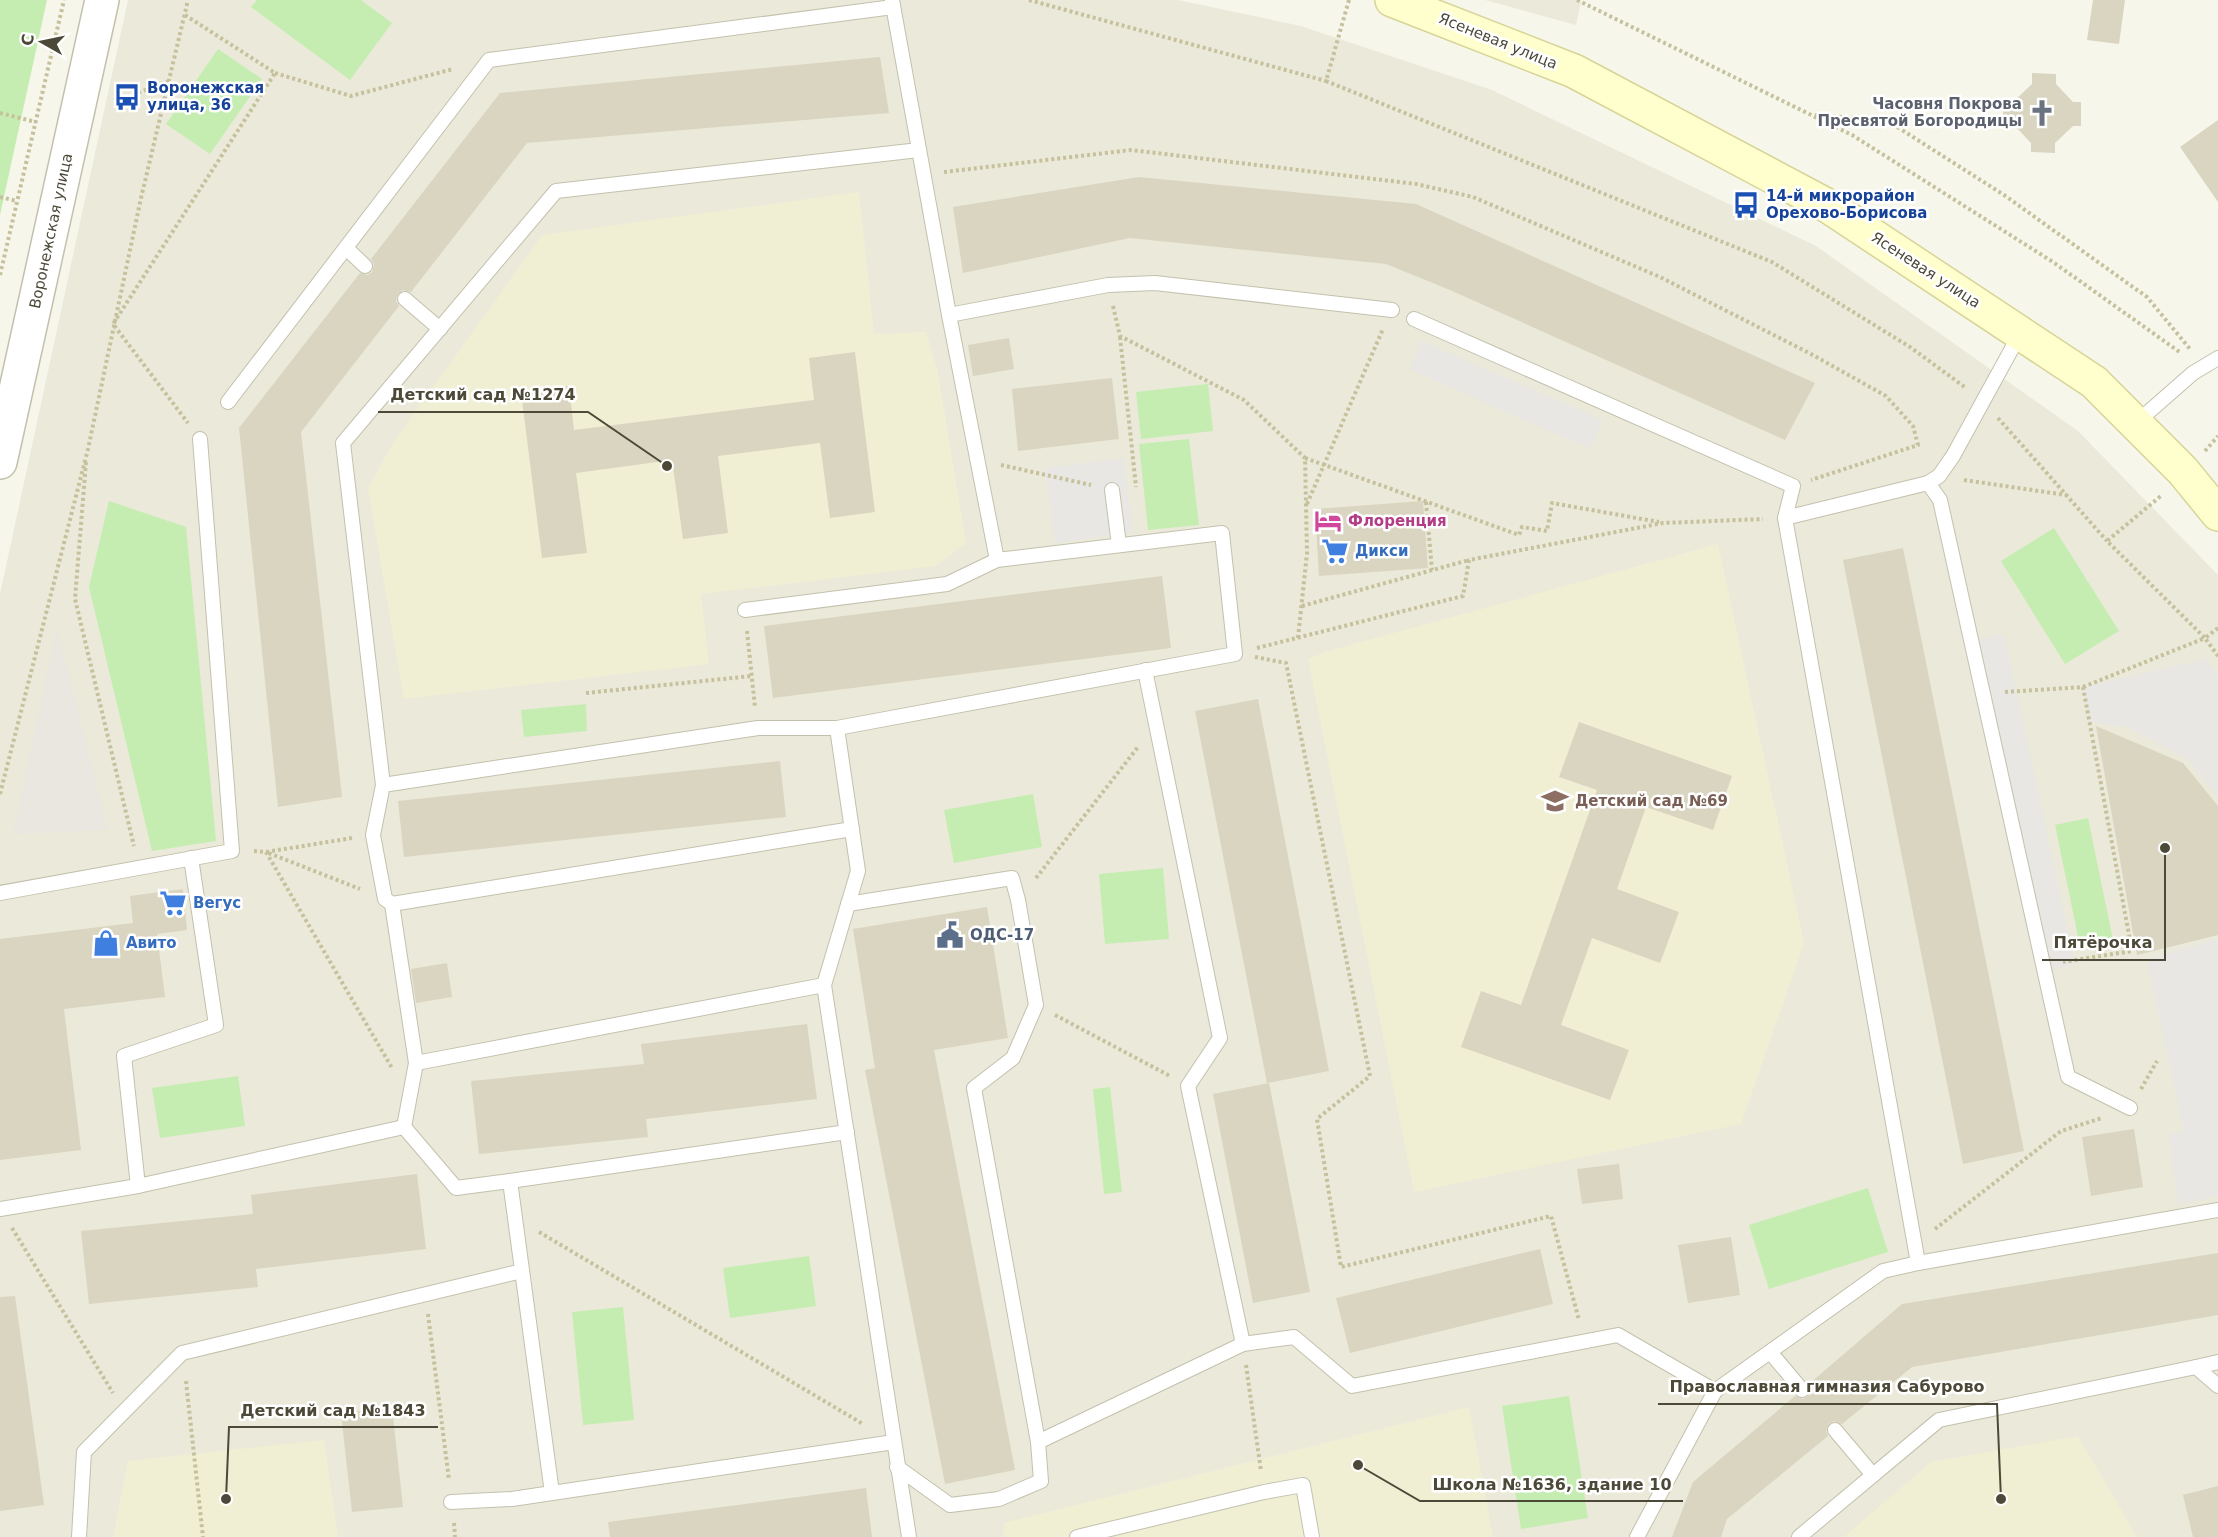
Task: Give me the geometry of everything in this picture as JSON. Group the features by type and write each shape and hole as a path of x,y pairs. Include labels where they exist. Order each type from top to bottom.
{"main road":[{"name":"Ясеневая улица","path":"1399,1 1574,71 1828,206 2094,382 2186,475 2218,514"}],"street":[{"name":"Воронежская улица","path":"0,462 102,0"}],"lane":[{"path":"228,402 489,60 892,4 997,560"},
{"path":"847,1132 456,1188 404,1127 416,1064 389,902 373,835 383,785 343,443 556,191 919,150"},
{"path":"346,248 365,266"},
{"path":"949,315 1108,285 1155,283 1392,310"},
{"path":"405,299 440,329"},
{"path":"1414,319 1794,486 1785,518 1918,1263"},
{"path":"1785,518 1934,480 1953,456 2020,332"},
{"path":"2136,423 2218,357"},
{"path":"0,893 232,851 200,440"},
{"path":"1934,480 2068,1077 2130,1108"},
{"path":"1112,490 1119,545"},
{"path":"383,785 758,728 837,728 1235,654 1222,533 997,560 947,584 745,610"},
{"path":"1145,670 1220,1038 1188,1086 1243,1344"},
{"path":"837,728 858,871 824,985 909,1537"},
{"path":"389,902 852,829"},
{"path":"138,1186 124,1056 216,1025 191,858"},
{"path":"848,903 1012,878 1018,900 1036,1005 1013,1058 974,1088 1038,1442 1041,1481 999,1499 950,1505 897,1467"},
{"path":"416,1064 824,985"},
{"path":"0,1209 138,1186 404,1127"},
{"path":"510,1181 552,1494"},
{"path":"1637,1537 1715,1391 1883,1271 2218,1210"},
{"path":"79,1537 84,1452 182,1353 522,1271"},
{"path":"1038,1442 1243,1344 1294,1336 1352,1386 1618,1335 1715,1391"},
{"path":"1770,1352 1802,1390"},
{"path":"1798,1537 1939,1420 2218,1362"},
{"path":"2196,1367 2218,1386"},
{"path":"1835,1430 1873,1475"},
{"path":"452,1502 552,1494 894,1442"},
{"path":"1077,1537 1264,1492 1303,1485 1312,1537"}],"path":[{"path":"0,274 64,0"},
{"path":"0,794 87,449 188,0"},
{"path":"1029,0 1326,81 1772,262 1910,347 1983,401 2107,541 2205,638 2218,656"},
{"path":"1326,81 1349,0"},
{"path":"1577,0 1852,135 2043,256 2180,353 2204,366"},
{"path":"184,15 275,73 351,96 489,60"},
{"path":"114,324 275,73"},
{"path":"127,97 170,80"},
{"path":"0,114 36,122"},
{"path":"1812,115 1872,119 1891,123 1901,129 2004,195 2147,297 2204,366"},
{"path":"923,175 1131,150 1416,184 1473,197 1660,277 1811,354 1886,396 1913,426 1918,446 1794,486"},
{"path":"0,197 17,201"},
{"path":"1108,285 1120,336 1142,543"},
{"path":"1306,506 1326,465 1392,310"},
{"path":"114,324 200,440"},
{"path":"1120,336 1244,400 1305,458 1519,535 1522,526 1547,531 1552,503 1663,523"},
{"path":"2107,541 2186,475 2218,435"},
{"path":"87,449 75,599 140,868"},
{"path":"1298,638 1307,553 1305,458"},
{"path":"977,460 1112,490"},
{"path":"1934,480 2066,495"},
{"path":"1426,502 1432,570"},
{"path":"1302,606 1468,560 1663,523 1785,518"},
{"path":"1235,654 1463,596 1468,560"},
{"path":"745,610 758,728"},
{"path":"1983,693 2083,687 2205,638 2218,628"},
{"path":"1235,654 1286,663 1370,1076 1317,1119 1341,1267 1551,1216 1585,1341"},
{"path":"586,693 752,676"},
{"path":"2042,965 2132,951 2083,687"},
{"path":"1018,900 1157,723"},
{"path":"232,851 267,852 373,835"},
{"path":"267,852 389,902"},
{"path":"267,852 409,1097"},
{"path":"1036,1005 1188,1086"},
{"path":"1916,1245 2061,1131 2130,1108 2157,1061"},
{"path":"0,1209 124,1412"},
{"path":"515,1218 894,1442"},
{"path":"426,1294 455,1537"},
{"path":"1243,1344 1264,1492"},
{"path":"182,1353 203,1537"}],"shaded area":[{"path":"128,0 1178,0 1301,26 1492,90 1816,246 2078,431 2218,575 2218,1537 0,1537 0,594"},
{"path":"1485,0 1581,0 1581,2 1576,25"},
{"path":"859,192 874,334 926,332 938,373 966,543 936,566 701,594 709,664 404,699 368,488 393,443 542,235"},
{"path":"1421,341 1603,420 1590,449 1409,369"},
{"path":"1123,458 1133,532 1055,543 1045,468"},
{"name":"Детский сад №69","path":"1718,544 1804,943 1741,1124 1414,1192 1308,659 1328,651"},
{"path":"57,626 108,830 13,834"},
{"path":"2004,634 2075,965 2043,972 1972,641"},
{"path":"2206,659 2218,677 2218,798 2189,760 2128,727 2090,722 2083,687"},
{"path":"2218,939 2218,1196 2178,1205 2169,1135 2184,1131 2147,959"},
{"path":"1469,1407 1493,1537 1003,1537 1004,1523"},
{"path":"2078,1436 2137,1537 1844,1537 1931,1462"},
{"path":"324,1440 338,1537 113,1537 128,1461"}],"green space":[{"path":"0,0 47,0 0,215"},
{"path":"257,0 361,0 392,23 350,80 251,7"},
{"path":"218,49 262,79 210,154 166,124"},
{"path":"1208,384 1213,431 1141,439 1136,392"},
{"path":"1189,439 1199,525 1148,530 1139,444"},
{"path":"109,501 186,527 216,841 152,851 89,587"},
{"path":"2054,528 2119,631 2065,664 2001,561"},
{"path":"586,704 587,731 524,737 521,710"},
{"path":"1033,794 1042,847 954,863 944,810"},
{"path":"2088,818 2113,940 2080,946 2055,825"},
{"path":"1163,868 1169,939 1105,944 1099,874"},
{"path":"238,1076 245,1126 160,1138 152,1088"},
{"path":"1110,1087 1122,1192 1104,1194 1093,1089"},
{"path":"1868,1188 1888,1252 1769,1289 1749,1225"},
{"path":"809,1256 816,1306 730,1318 723,1268"},
{"path":"623,1307 634,1420 583,1425 572,1312"},
{"path":"1569,1396 1588,1518 1521,1529 1502,1406"}],"building":[{"path":"2093,0 2125,0 2119,44 2087,40"},
{"path":"880,57 889,113 527,143 411,292 403,290 398,294 396,301 399,306 301,432 342,797 278,807 239,428 360,273 367,275 372,272 374,264 371,259 500,93"},
{"name":"Часовня Покрова Пресвятой Богородицы","path":"2032,73 2056,74 2056,84 2073,102 2081,102 2081,126 2073,126 2055,143 2055,153 2031,152 2031,143 2014,125 2003,125 2003,101 2014,101 2032,84"},
{"path":"2218,120 2218,202 2180,147"},
{"path":"1139,177 1416,204 1815,383 1785,440 1450,290 1386,264 1130,238 963,273 953,207"},
{"path":"1009,338 1014,369 973,376 968,345"},
{"path":"855,352 875,512 830,518 820,443 718,456 728,533 683,539 672,460 576,473 587,553 542,558 521,392 569,386 574,430 814,400 809,358"},
{"path":"1112,378 1119,439 1018,451 1012,389"},
{"path":"1423,501 1428,568 1319,576 1315,509"},
{"path":"1903,548 2024,1151 1963,1164 1843,560"},
{"path":"1162,576 1171,648 773,698 764,626"},
{"path":"1258,699 1329,1071 1267,1083 1195,711"},
{"path":"1579,722 1732,776 1713,830 1646,807 1617,889 1679,912 1660,963 1592,938 1561,1025 1629,1050 1610,1100 1461,1047 1481,991 1521,1005 1597,790 1559,777"},
{"path":"2096,726 2183,763 2218,806 2218,935 2137,955"},
{"path":"780,761 786,817 404,857 398,801"},
{"path":"183,889 187,930 157,934 165,997 64,1009 81,1150 0,1160 0,939 133,923 130,896"},
{"path":"987,907 1008,1038 934,1050 1015,1470 945,1484 865,1070 875,1068 853,929"},
{"path":"447,963 452,997 416,1003 411,969"},
{"path":"807,1024 817,1099 646,1119 648,1137 479,1154 471,1081 644,1064 641,1044"},
{"path":"1269,1083 1310,1292 1253,1303 1213,1094"},
{"path":"2134,1129 2143,1187 2091,1196 2082,1137"},
{"path":"1619,1164 1623,1199 1582,1204 1577,1169"},
{"path":"417,1174 426,1249 256,1269 258,1287 89,1304 81,1231 253,1214 251,1195"},
{"path":"1731,1237 1740,1295 1688,1303 1678,1245"},
{"path":"1540,1249 1553,1304 1350,1353 1336,1298"},
{"path":"2218,1253 2218,1315 1912,1367 1842,1424 1834,1421 1829,1424 1826,1431 1828,1436 1727,1519 1721,1537 1672,1537 1693,1482 1795,1396 1803,1399 1808,1396 1811,1389 1809,1384 1902,1304"},
{"path":"15,1296 44,1505 0,1511 0,1297"},
{"path":"392,1408 403,1507 352,1512 341,1413"},
{"path":"2218,1486 2218,1537 2193,1537 2183,1495"},
{"path":"866,1488 872,1537 610,1537 608,1522"}],"place":[{"name":"Воронежская улица, 36","path":"127,97"},
{"name":"Часовня Покрова Пресвятой Богородицы","path":"2042,113"},
{"name":"14-й микрорайон Орехово-Борисова","path":"1746,205"},
{"name":"Детский сад №1274","path":"667,466"},
{"name":"Флоренция","path":"1328,521"},
{"name":"Дикси","path":"1335,551"},
{"name":"Детский сад №69","path":"1555,801"},
{"name":"Пятёрочка","path":"2165,848"},
{"name":"Вегус","path":"173,903"},
{"name":"ОДС-17","path":"950,935"},
{"name":"Авито","path":"106,943"},
{"name":"Школа №1636, здание 10","path":"1358,1465"},
{"name":"Детский сад №1843","path":"226,1499"},
{"name":"Православная гимназия Сабурово","path":"2001,1499"}]}
